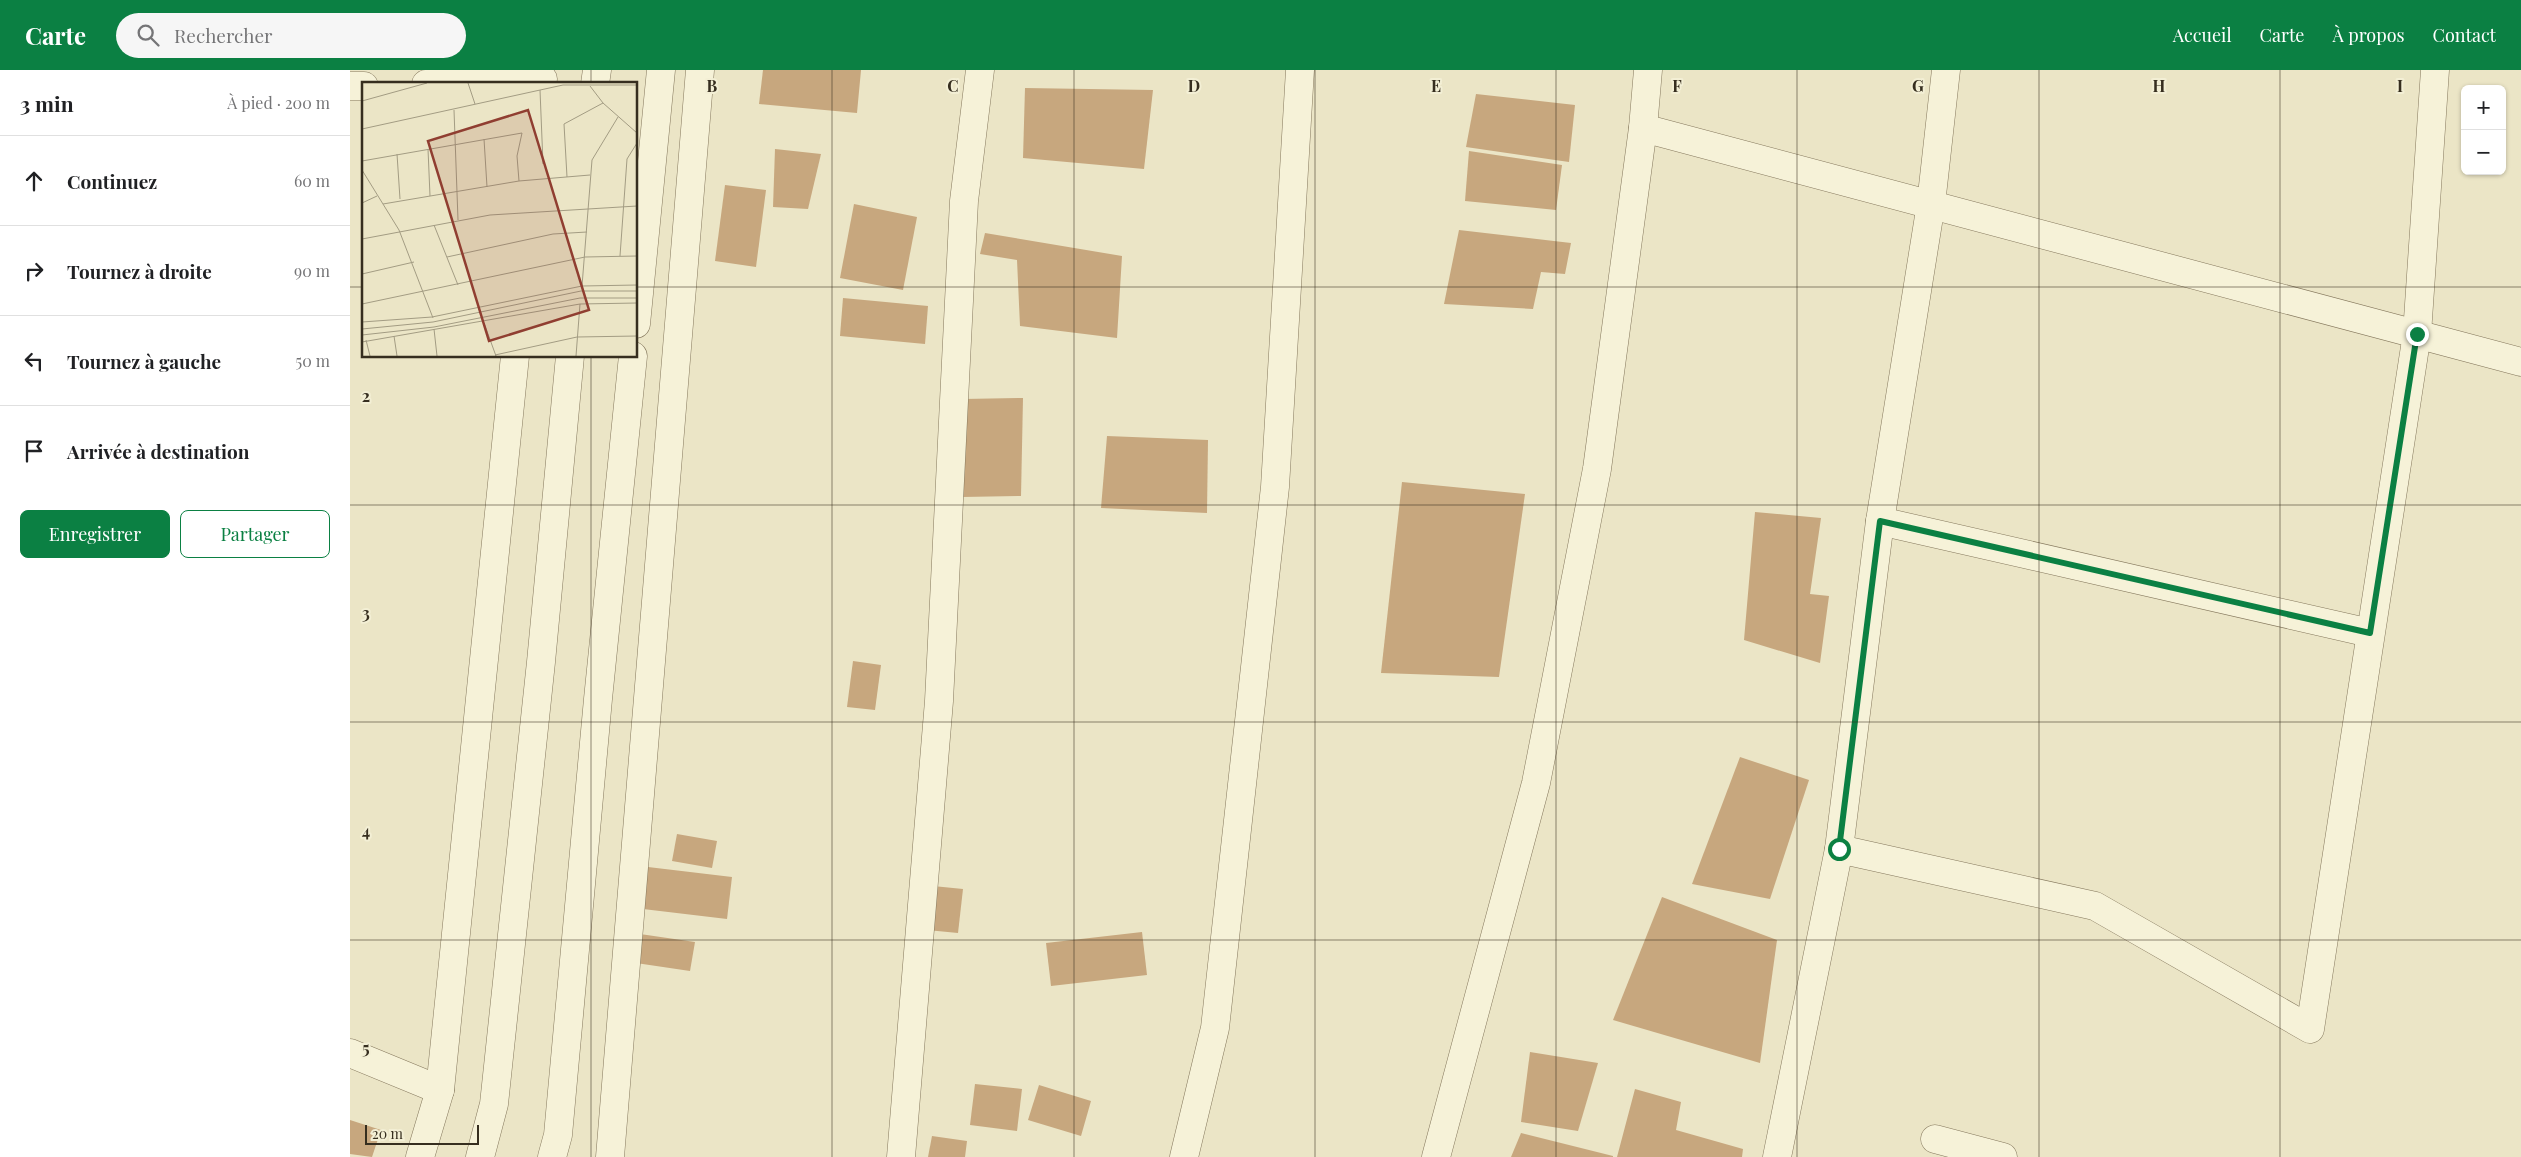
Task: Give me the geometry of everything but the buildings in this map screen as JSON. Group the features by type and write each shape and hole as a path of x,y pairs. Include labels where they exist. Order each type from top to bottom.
{"street":[{"path":"638,304 662,70"},
{"path":"612,1157 639,784 700,70"},
{"path":"901,1157 939,701 964,201 980,70"},
{"path":"1184,1157 1215,1028 1275,487 1300,70"},
{"path":"1436,1157 1538,773 1597,469 1643,128 1648,70"},
{"path":"1777,1157 1839,849 1880,521 1931,204 1946,70"},
{"path":"1839,849 2095,906 2310,1029 2417,334 2435,70"},
{"path":"459,82 543,77"},
{"path":"1643,128 2521,362"},
{"path":"420,1157 440,1090 515,358"},
{"path":"480,1157 494,1104 542,652 570,358"},
{"path":"552,1157 558,1135 597,709 633,358"},
{"path":"1880,521 2370,633"},
{"path":"350,1053 440,1090"},
{"path":"1935,1139 2003,1157"}],"route":[{"path":"1839,849 1880,521 2370,633 2417,334"}]}
